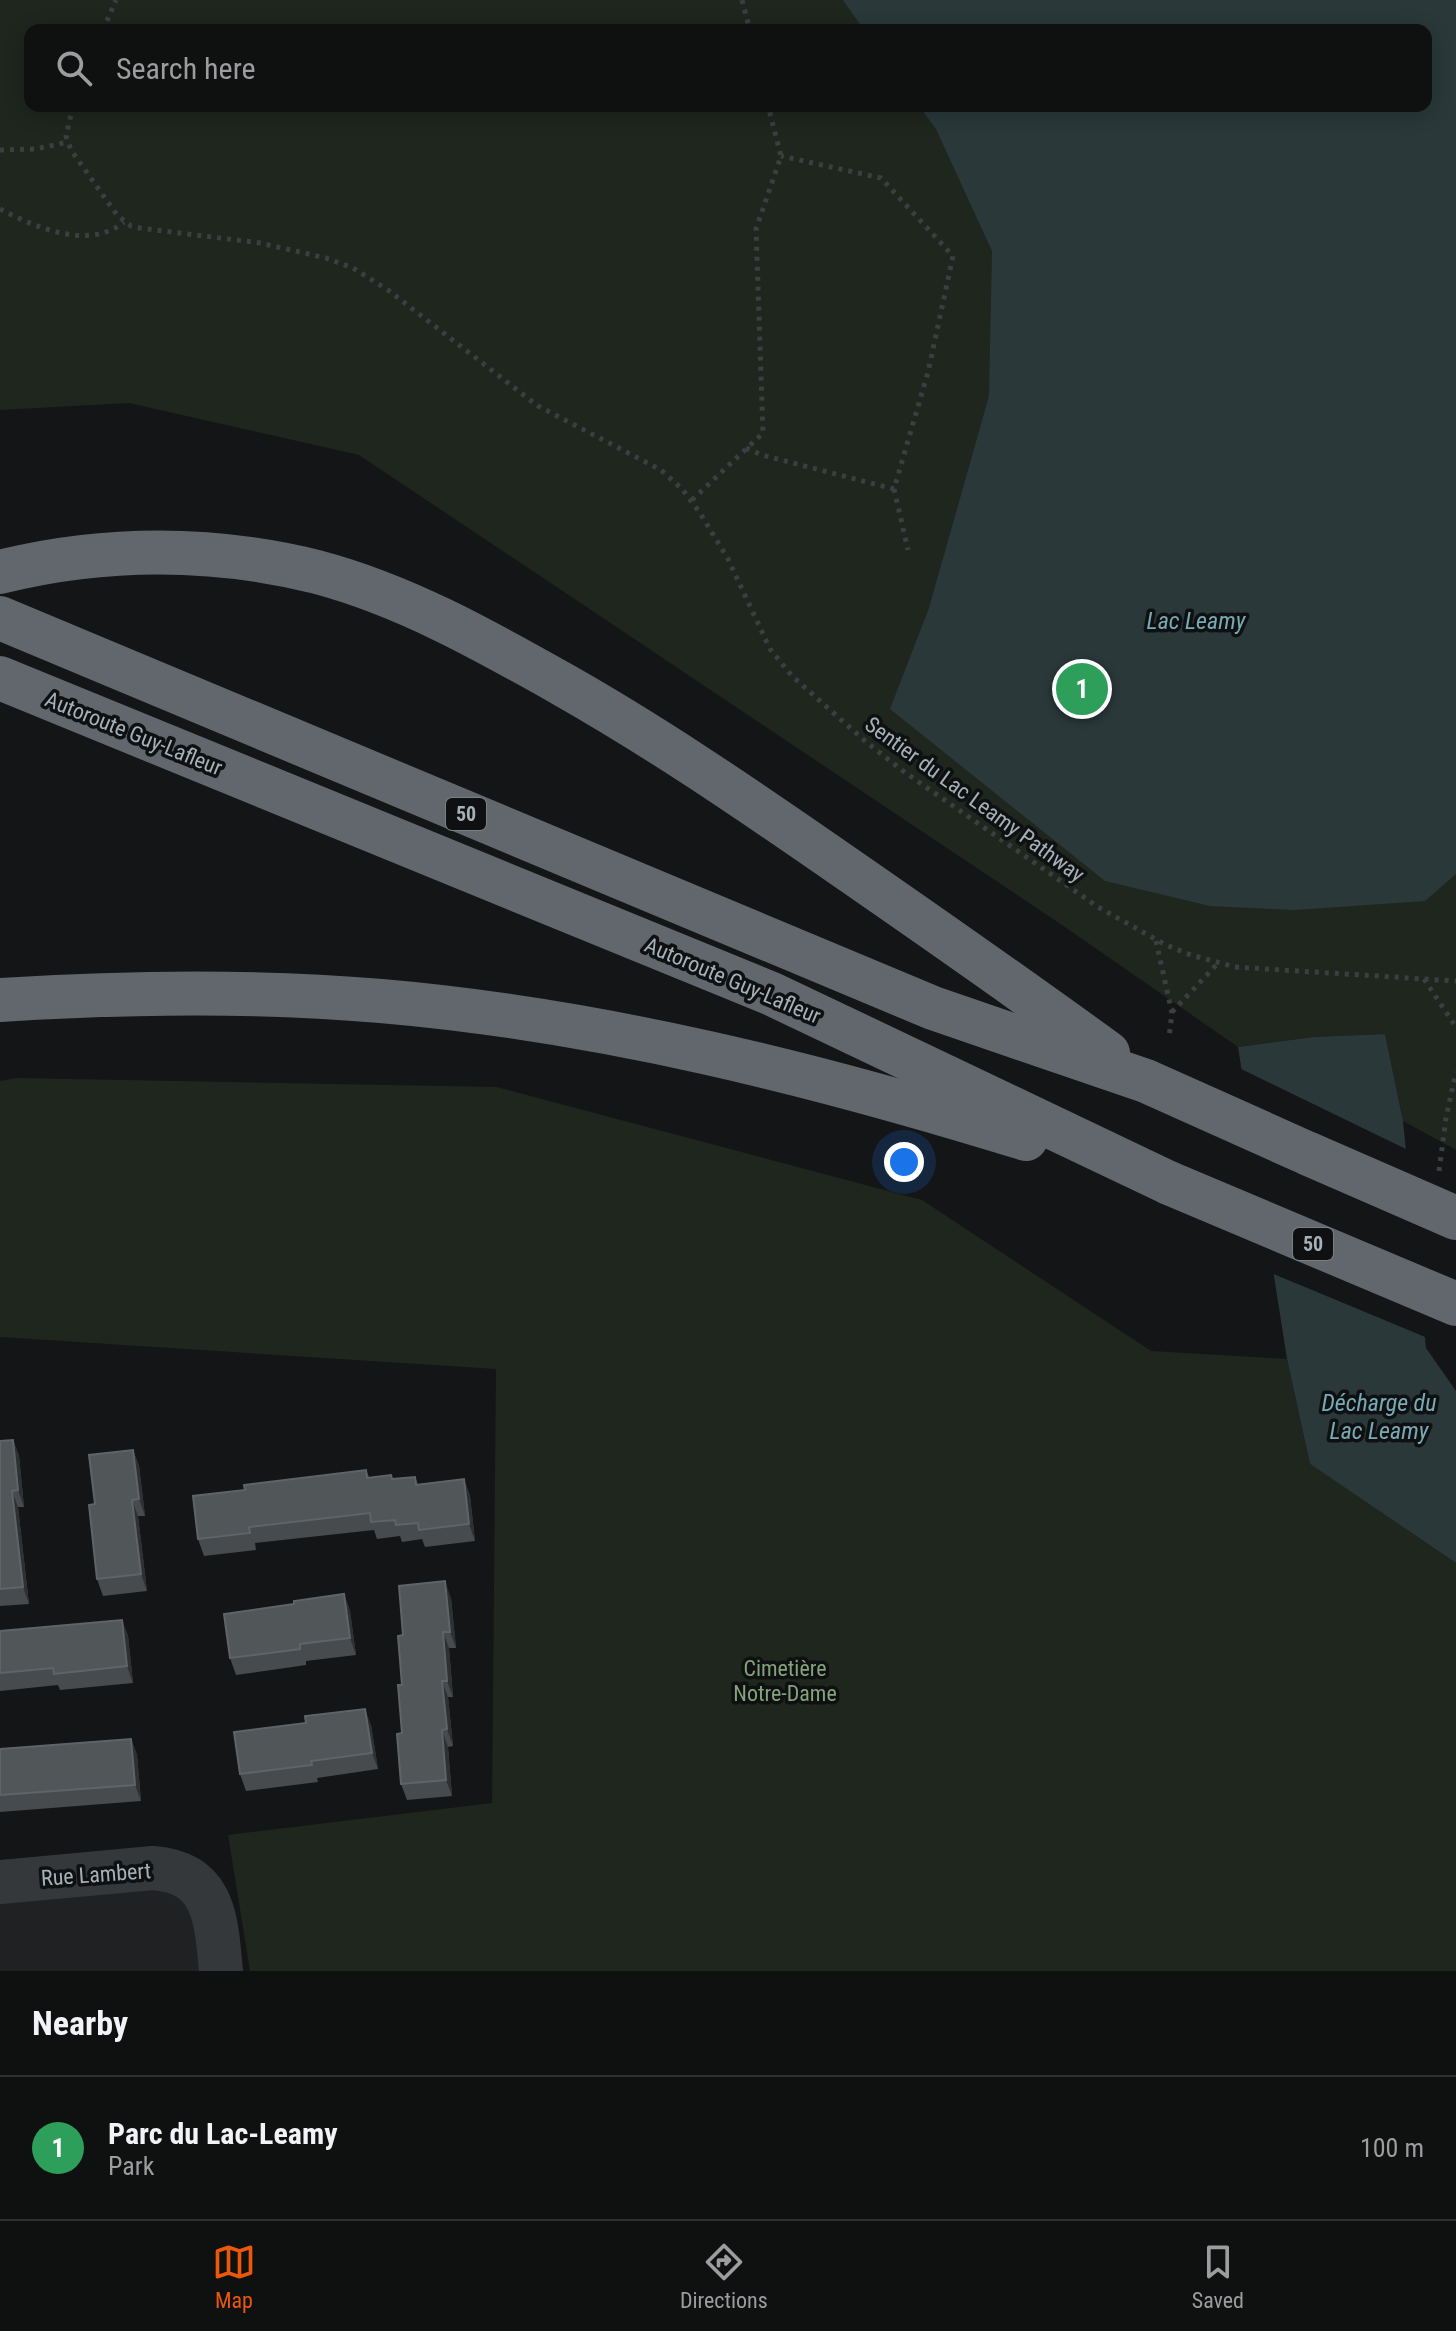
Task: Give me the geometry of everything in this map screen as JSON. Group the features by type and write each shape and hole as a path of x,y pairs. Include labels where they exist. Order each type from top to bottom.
{"highway":[{"path":"0,572 91,555 186,553 272,563 355,584 417,608 508,654 692,762 957,944 1146,1081"},
{"name":"50","path":"0,618 933,1008 1146,1081 1456,1218"},
{"name":"Autoroute Guy-Lafleur","path":"0,678 772,994 1169,1183 1456,1304"},
{"path":"0,1000 172,995 271,996 381,1001 511,1017 686,1048 786,1071 927,1109 1169,1183"}],"street":[{"name":"Rue Lambert","path":"0,1882 153,1868 171,1870 202,1889 211,1905 221,1971"}],"path":[{"path":"106,24 116,0"},
{"path":"742,0 748,24"},
{"path":"0,209 38,227 69,234 100,233 124,222 68,142 67,126 71,112"},
{"path":"691,501 763,433 756,229 781,156 770,112"},
{"path":"0,150 36,149 68,142"},
{"path":"781,156 881,178 953,256 928,372 894,489 908,550"},
{"name":"Sentier du Lac Leamy Pathway","path":"124,222 140,228 287,248 353,268 399,298 538,406 661,470 691,501 728,559 770,649 792,676 865,741 972,821 1098,907 1156,940 1218,963 1260,969 1456,981"},
{"path":"746,448 894,489"},
{"path":"1156,940 1172,1013 1169,1037"},
{"path":"1172,1013 1218,963"},
{"path":"1424,979 1456,1027"}],"shaded area":[{"path":"171,1870 221,1971 0,1971 0,1882"}],"green space":[{"path":"0,0 1456,0 1456,1150 1403,1121 1385,1034 1313,1037 1238,1047 1059,923 359,455 129,403 0,410"},
{"name":"Cimetière Notre-Dame","path":"17,1078 497,1087 922,1200 1151,1351 1287,1359 1310,1464 1456,1563 1456,1971 250,1971 228,1835 492,1803 496,1369 0,1337 0,1081"}],"water":[{"name":"Lac Leamy","path":"843,0 1456,0 1456,874 1425,901 1295,910 1210,906 1105,881 890,709 929,608 989,396 992,251 936,129 923,112 1432,112 1432,24 860,24"},
{"name":"Décharge du Lac Leamy","path":"1385,1034 1403,1121 1426,1348 1456,1391 1456,1563 1310,1464 1287,1359 1238,1047 1313,1037"}],"pier":[{"path":"1237,1067 1410,1151 1430,1339 1269,1272"}],"building":[{"path":"13,1440 18,1490 12,1491 23,1587 0,1589 0,1441"},
{"path":"133,1450 139,1499 132,1500 141,1574 97,1579 89,1505 95,1504 89,1455"},
{"path":"366,1470 367,1478 391,1475 392,1479 415,1477 416,1485 464,1479 469,1524 419,1530 418,1523 396,1525 395,1520 371,1522 370,1513 249,1527 250,1533 198,1539 193,1496 245,1490 244,1485"},
{"path":"445,1581 450,1632 443,1632 447,1681 442,1681 447,1729 442,1730 446,1780 401,1784 397,1734 402,1733 398,1685 402,1685 398,1636 403,1635 399,1586"},
{"path":"344,1594 350,1638 300,1644 300,1649 230,1658 224,1614"},
{"path":"122,1620 127,1666 54,1674 53,1668 0,1673 0,1631"},
{"path":"365,1709 372,1753 311,1761 312,1765 240,1774 234,1732 306,1723 305,1716"},
{"path":"131,1739 135,1785 0,1795 0,1749"}],"place":[{"name":"Parc du Lac-Leamy","path":"1082,689"}]}
